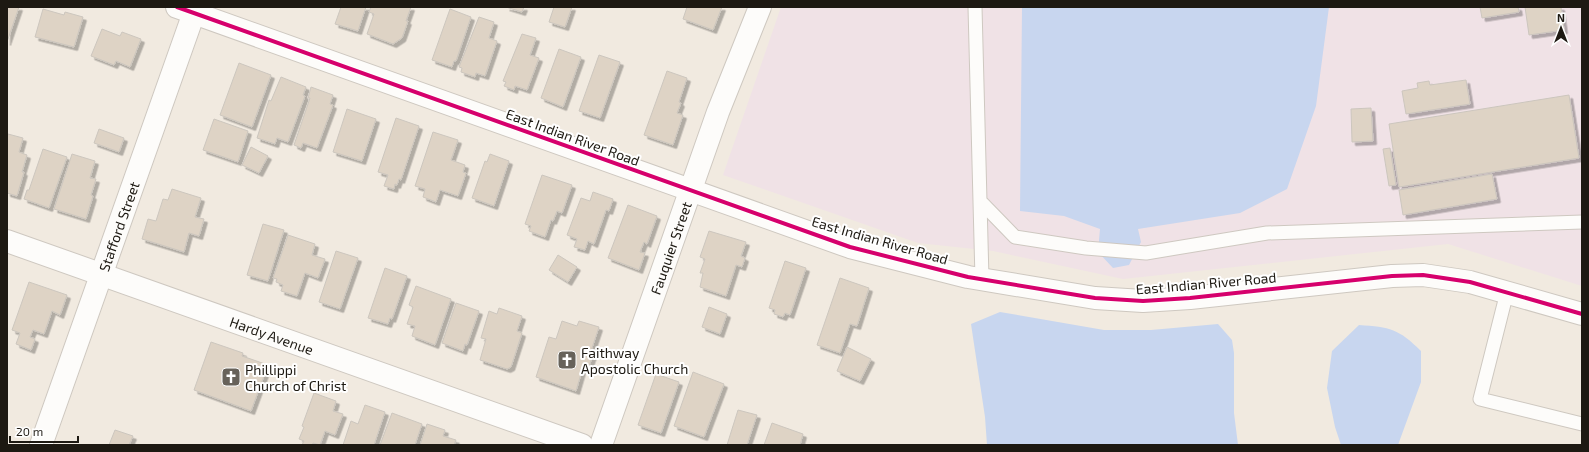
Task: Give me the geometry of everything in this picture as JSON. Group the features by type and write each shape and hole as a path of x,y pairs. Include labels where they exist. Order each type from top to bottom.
{"street":[{"name":"Fauquier Street","path":"601,445 692,191 718,112 760,7"},
{"name":"East Indian River Road","path":"189,9 850,247 982,279 1095,298 1143,301 1190,298 1392,276 1424,275 1470,282 1582,314"},
{"name":"Stafford Street","path":"41,445 101,274 189,9"},
{"name":"Hardy Avenue","path":"7,241 582,445"}],"lane":[{"path":"975,7 982,279"},
{"path":"980,201 1015,237 1086,248 1146,253 1267,233 1582,222"},
{"path":"1506,292 1480,399 1582,424"}],"shaded area":[{"path":"781,7 1582,7 1582,286 1448,244 1123,279 993,251 918,243 723,175"}],"water":[{"path":"1022,7 1329,7 1316,106 1287,189 1240,213 1138,229 1141,242 1129,265 1113,268 1098,252 1100,229 1064,216 1020,211"},
{"path":"1000,312 1104,330 1151,330 1218,324 1232,340 1234,353 1234,413 1238,445 987,445 985,417 971,324"},
{"path":"1359,325 1393,330 1406,338 1421,351 1421,382 1398,445 1341,445 1335,427 1327,388 1332,351"}],"building":[{"path":"7,7 19,7 7,42"},
{"path":"341,7 366,7 358,31 335,24"},
{"path":"371,7 411,7 402,38 393,44 367,34 374,14 369,12"},
{"path":"506,7 524,7 522,12"},
{"path":"554,7 572,7 565,27 549,22"},
{"path":"687,7 722,7 713,30 683,19"},
{"path":"1480,7 1518,7 1519,12 1482,18"},
{"path":"1525,7 1561,7 1564,30 1529,35"},
{"path":"43,9 64,15 65,12 83,17 74,47 35,37"},
{"path":"450,9 471,17 456,61 454,61 452,67 432,60"},
{"path":"479,17 494,22 489,38 497,41 485,76 476,73 475,77 461,72 462,68 459,67"},
{"path":"102,29 120,36 122,32 141,39 130,67 116,61 114,65 91,56"},
{"path":"522,34 536,38 530,55 539,58 527,90 515,86 514,90 504,86 506,82 503,81"},
{"path":"559,49 581,57 563,107 541,98"},
{"path":"599,55 620,62 600,118 579,111"},
{"path":"239,63 271,75 252,127 220,115"},
{"path":"667,71 687,78 677,113 683,115 673,145 644,135"},
{"path":"281,77 306,87 303,95 305,96 288,142 277,138 275,144 257,138 269,100 271,101"},
{"path":"1466,80 1470,104 1406,114 1402,91 1418,88 1417,83 1429,81 1430,85"},
{"path":"311,87 333,95 330,104 333,105 317,148 303,143 301,148 294,145 310,98 308,98"},
{"path":"1569,95 1579,158 1399,187 1389,124"},
{"path":"1371,108 1373,141 1352,142 1351,109"},
{"path":"347,109 376,119 362,161 333,152"},
{"path":"396,118 419,126 401,180 399,179 397,185 395,184 394,189 384,186 388,175 378,172"},
{"path":"214,119 248,131 238,162 203,150"},
{"path":"99,129 124,138 119,152 94,143"},
{"path":"433,132 458,140 451,160 465,165 463,172 466,173 458,196 440,190 436,202 423,197 425,189 415,186"},
{"path":"8,134 23,138 19,152 27,155 17,196 7,193"},
{"path":"251,147 268,156 259,173 242,165"},
{"path":"1390,148 1396,185 1389,186 1383,149"},
{"path":"43,149 67,157 49,208 24,199 27,190 29,190"},
{"path":"72,154 95,161 90,178 96,179 91,195 93,196 86,219 54,209"},
{"path":"490,154 509,161 494,206 472,198 485,161 487,162"},
{"path":"1492,174 1497,199 1403,215 1399,190"},
{"path":"542,175 572,185 562,213 557,211 553,221 551,220 545,237 529,231 531,226 525,224"},
{"path":"172,189 201,198 195,217 204,219 199,236 189,233 184,252 142,239 148,219 156,221 163,199 168,200"},
{"path":"593,192 613,199 609,211 606,210 594,244 588,241 585,250 574,247 577,239 567,235 581,198 590,201"},
{"path":"628,205 657,216 647,244 644,242 640,252 645,253 639,270 608,258"},
{"path":"263,224 284,230 268,281 247,275"},
{"path":"709,231 746,242 741,256 745,258 742,267 736,265 726,296 700,287 703,273 700,273 705,259 700,257"},
{"path":"288,235 315,244 312,255 325,259 318,278 305,273 297,296 281,291 283,285 276,282 277,279 273,278"},
{"path":"336,251 358,258 340,309 319,302"},
{"path":"558,255 577,267 568,282 549,270"},
{"path":"785,261 806,268 790,315 785,313 783,317 774,314 775,310 769,308"},
{"path":"385,268 407,276 392,319 390,318 388,324 368,318"},
{"path":"840,278 869,288 857,326 850,324 840,353 817,345"},
{"path":"29,282 67,295 60,315 52,311 44,334 33,330 30,337 35,339 31,350 16,344 20,333 12,330"},
{"path":"416,286 451,299 435,345 412,336 415,326 407,324 413,307 409,305"},
{"path":"456,303 479,311 467,345 465,344 463,351 442,343"},
{"path":"709,307 727,314 720,334 702,327"},
{"path":"499,308 522,316 517,331 522,333 511,367 507,369 480,360 486,339 481,338 489,311 497,314"},
{"name":"Faithway Apostolic Church","path":"562,321 577,326 579,321 599,327 591,351 594,352 588,369 583,367 576,391 536,377 549,337 556,339"},
{"name":"Phillippi Church of Christ","path":"211,342 243,353 242,356 268,365 251,411 194,390"},
{"path":"847,347 871,359 860,381 837,371"},
{"path":"693,372 724,384 704,437 674,426"},
{"path":"656,374 679,382 661,433 638,425"},
{"path":"314,393 336,401 333,411 343,414 335,435 325,431 320,445 313,443 312,445 302,445 304,441 299,439 304,427 302,426"},
{"path":"365,405 385,412 374,445 343,445 351,421 358,424"},
{"path":"738,410 757,415 747,445 727,445"},
{"path":"392,413 422,424 415,445 380,445"},
{"path":"772,423 803,434 800,445 764,445"},
{"path":"427,424 445,430 443,436 456,440 454,445 420,445"},
{"path":"115,430 133,436 129,445 109,445"}],"cycle path":[{"path":"177,7 850,247 968,277 1095,298 1143,301 1190,298 1392,276 1423,275 1470,282 1582,314"}],"place":[{"name":"Faithway Apostolic Church","path":"567,360"},
{"name":"Phillippi Church of Christ","path":"231,377"}]}
